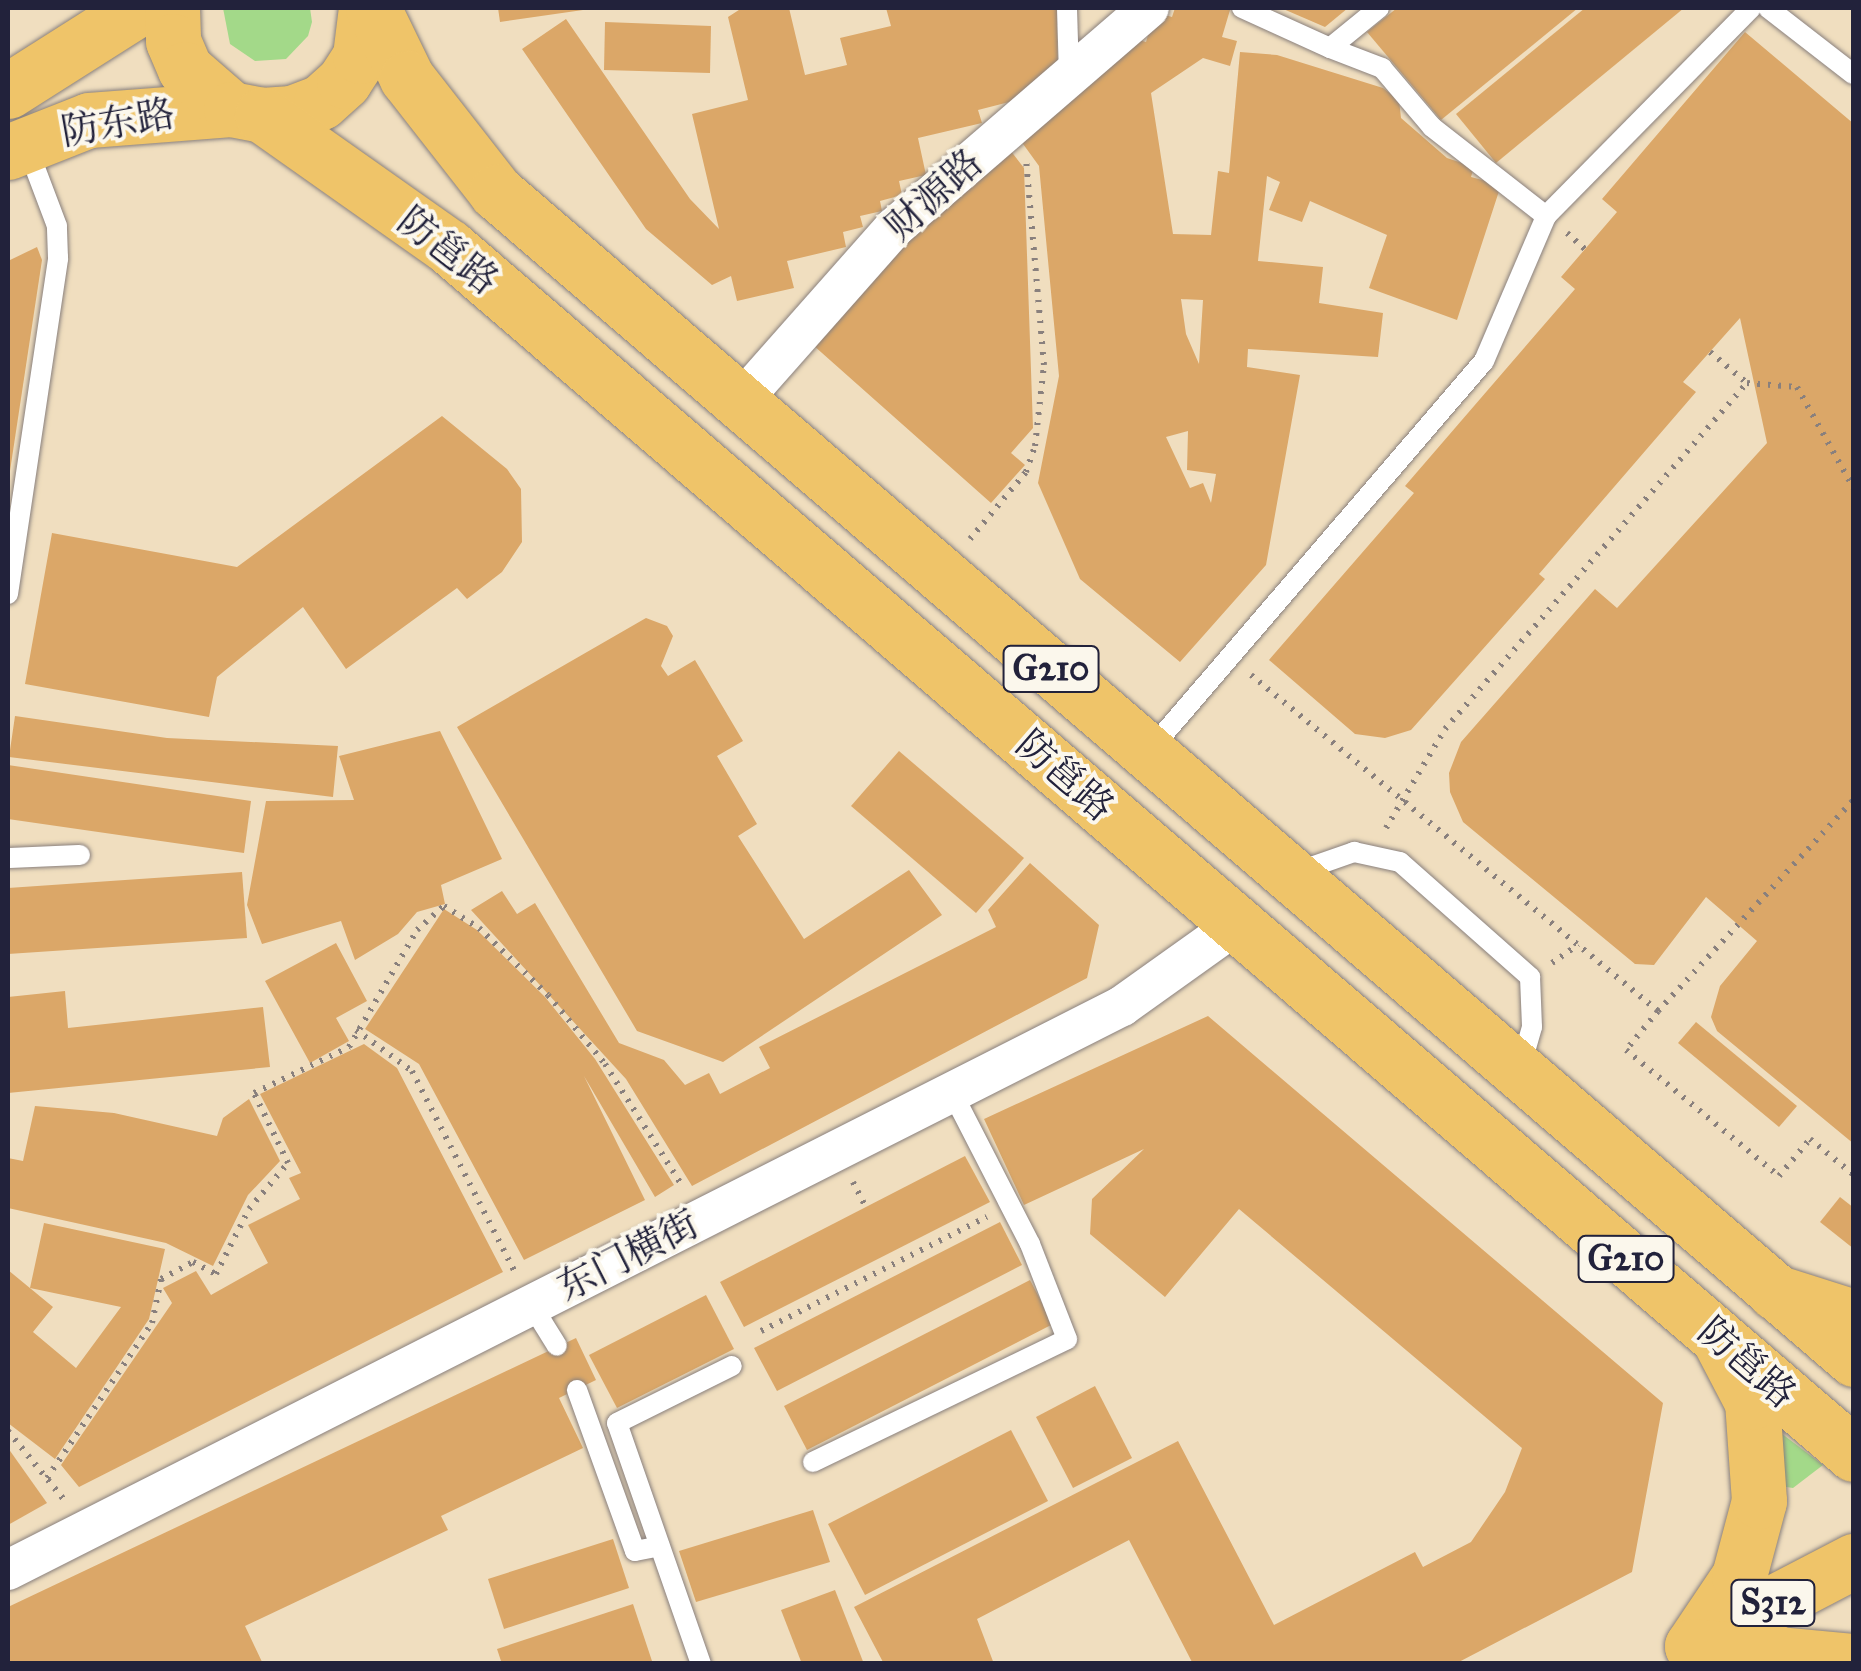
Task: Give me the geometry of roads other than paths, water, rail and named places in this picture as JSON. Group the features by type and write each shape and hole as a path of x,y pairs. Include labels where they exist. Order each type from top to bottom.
{"main road":[{"name":"防东路","path":"8,91 139,8"},
{"name":"G210","path":"172,8 173,41 185,70 247,112"},
{"name":"防东路","path":"16,147 89,120 307,108 344,81 360,56 369,8"},
{"name":"防邕路","path":"369,8 407,78 496,192 1854,1360"},
{"name":"防邕路","path":"247,112 449,247 1854,1454"},
{"path":"1775,1292 1854,1317"},
{"path":"1675,1654 1739,1576 1759,1501 1752,1402 1719,1339"},
{"name":"S312","path":"1675,1654 1854,1561"},
{"path":"1675,1654 1854,1662"}],"street":[{"name":"财源路","path":"740,402 895,227 1148,8"},
{"name":"东门横街","path":"8,1570 1122,1006 1237,924"}],"lane":[{"path":"1067,8 1069,76"},
{"path":"1242,8 1382,68 1432,127 1546,216"},
{"path":"1330,48 1379,8"},
{"path":"1148,752 1484,360 1546,216 1751,8"},
{"path":"1768,8 1853,74"},
{"path":"8,594 58,258 57,226 16,147"},
{"path":"1290,875 1334,856 1376,852 1400,862 1530,978 1532,1027 1518,1071"},
{"path":"8,858 80,855"},
{"path":"813,1462 1067,1340 1010,1204 952,1092"},
{"path":"531,1304 557,1346"},
{"path":"702,1664 617,1423 732,1366"},
{"path":"576,1390 635,1551 660,1546"}]}
